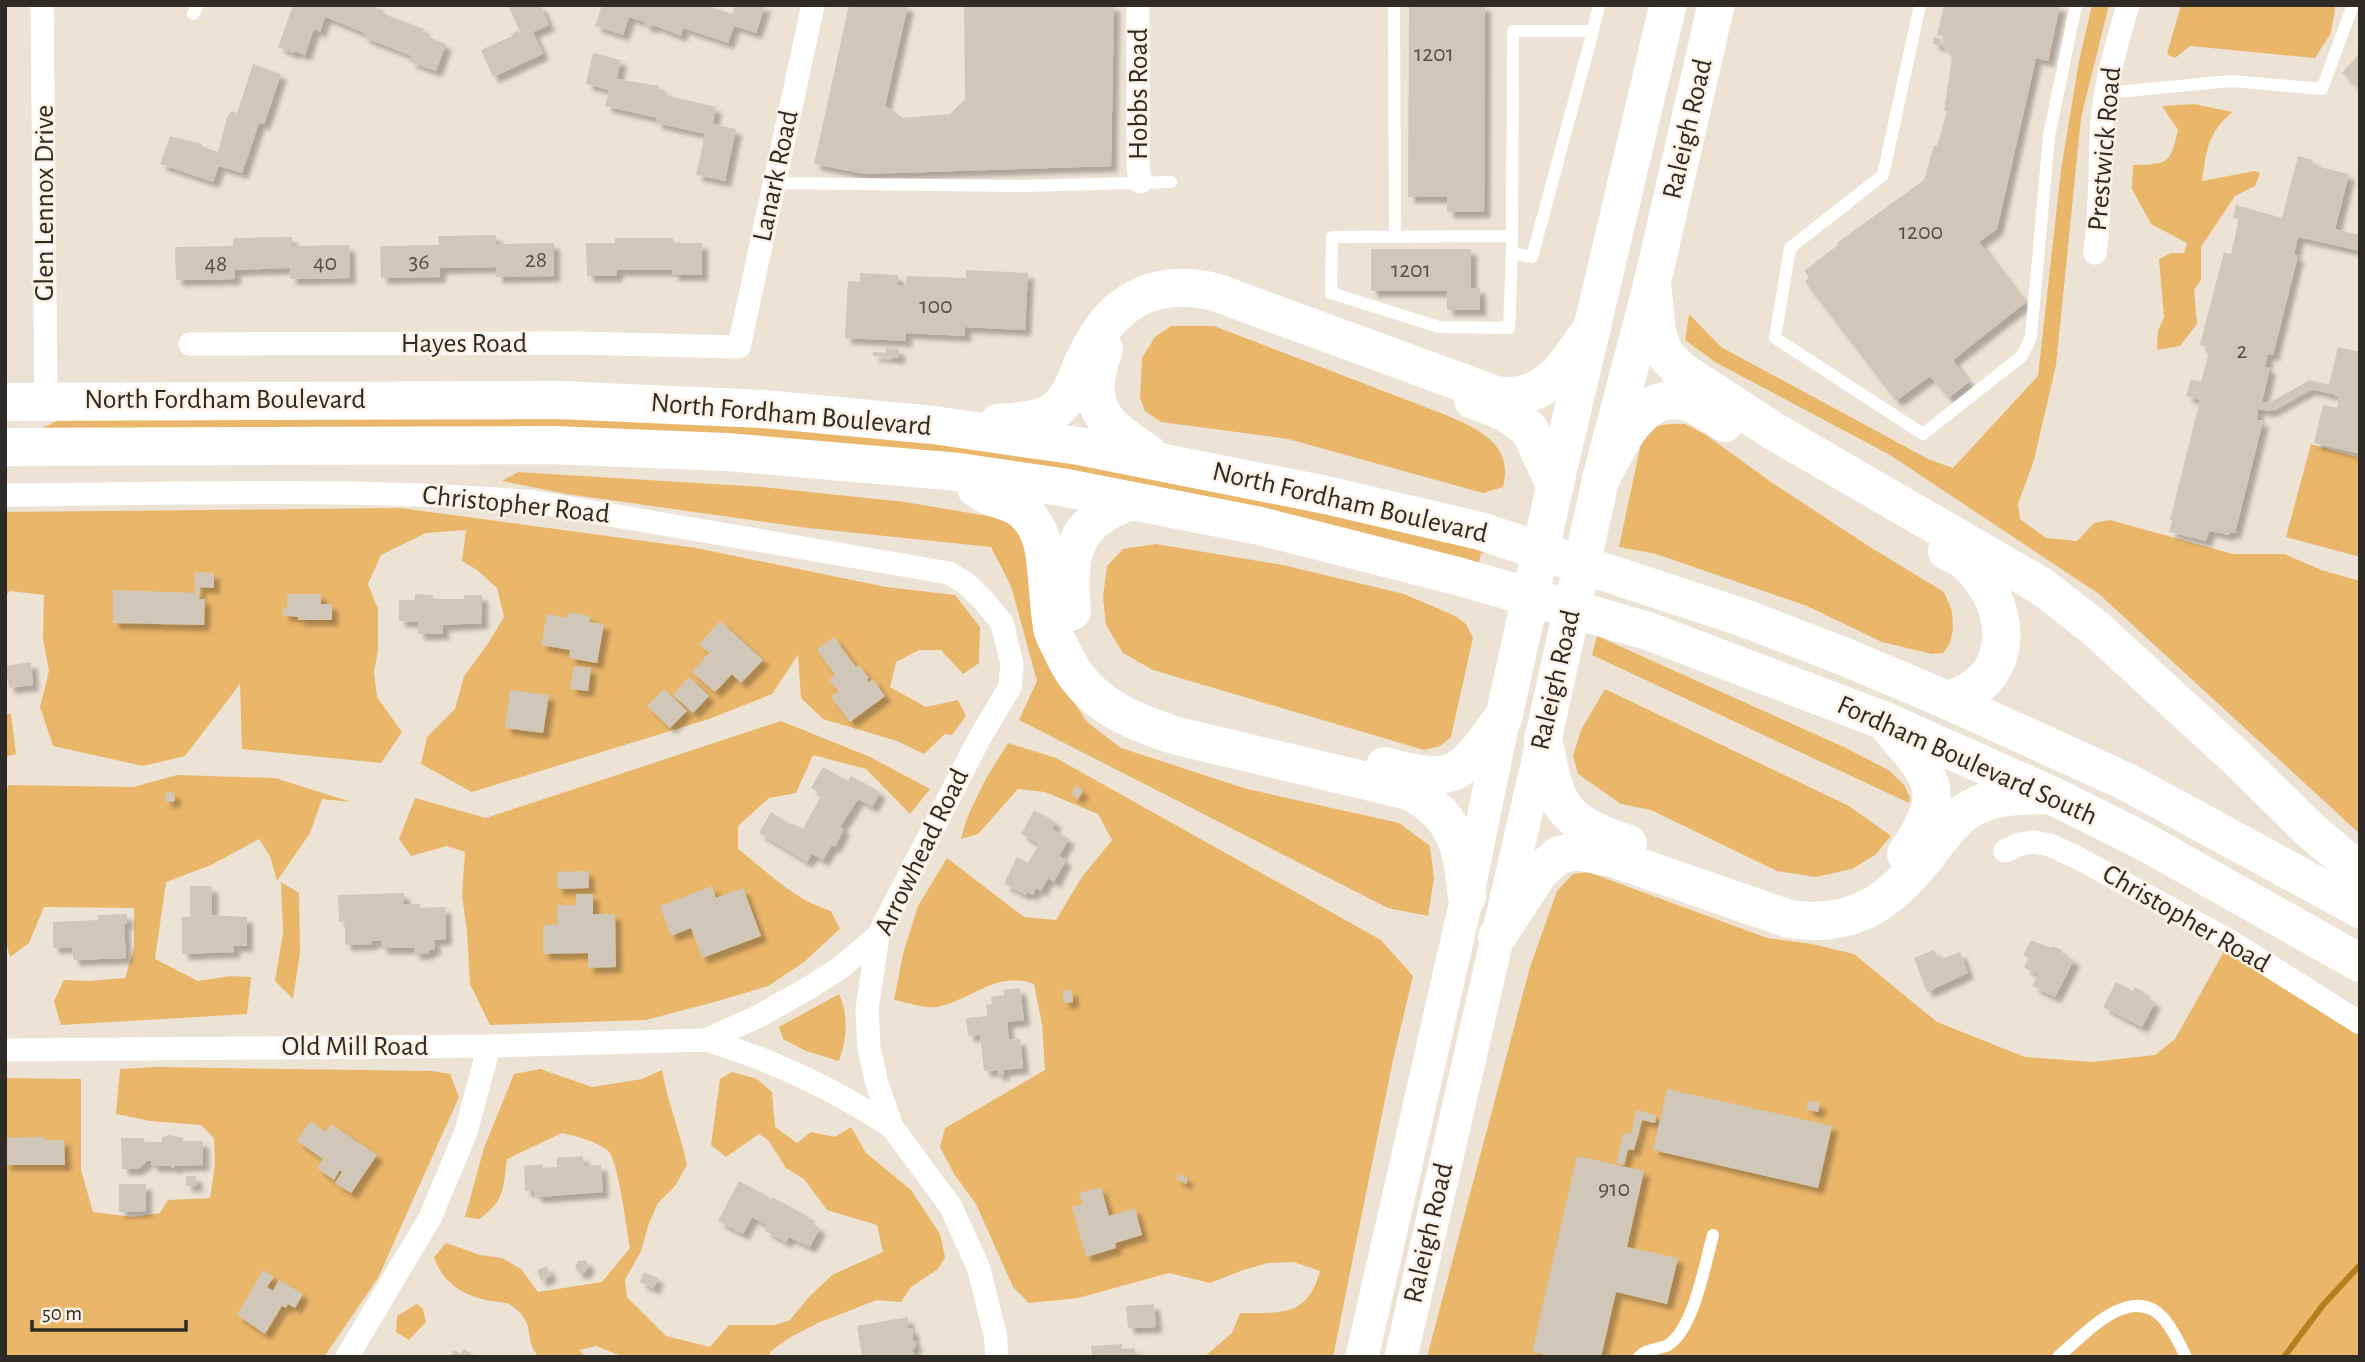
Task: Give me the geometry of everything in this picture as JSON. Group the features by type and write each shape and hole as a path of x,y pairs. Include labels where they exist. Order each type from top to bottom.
{"highway":[{"path":"1652,284 1657,333 1664,352 1680,370 1775,432 2041,586 2094,627 2240,761 2309,829 2360,872"},
{"path":"933,425 1006,423 1039,418 1051,413 1067,397 1089,349 1114,313 1135,298 1175,287 1186,286 1215,292 1496,395 1509,397 1521,396 1547,384 1592,328"},
{"path":"1158,460 1118,434 1102,415 1095,387 1100,360 1113,335 1136,315 1156,306 1200,304 1505,412 1529,429 1555,485"},
{"name":"North Fordham Boulevard","path":"5,402 558,400 694,404 933,425 1158,460 1480,531 1562,559"},
{"path":"1601,478 1634,421 1648,408 1665,400 1677,400 1694,404 1966,561 1989,588 1999,612 2002,641 1999,659 1980,684 1967,693 1947,700"},
{"path":"5,427 27,426 36,421 46,401"},
{"name":"North Fordham Boulevard","path":"5,447 590,445 727,452 958,472 1061,488 1260,526 1461,577 1554,604"},
{"path":"958,472 984,495 1004,499 1020,507 1032,519 1043,542 1053,632 1068,662 1088,692 1114,711 1146,726 1177,736 1409,791 1443,815 1457,837 1467,897"},
{"path":"1132,501 1100,514 1081,535 1072,559 1070,588 1078,630 1093,660 1140,700 1211,721 1427,775 1451,773 1472,761 1504,716"},
{"name":"Fordham Boulevard South","path":"1562,559 1744,618 1947,700 2127,782 2360,909"},
{"name":"Fordham Boulevard South","path":"1554,604 1648,631 1885,721 2051,795 2145,842 2360,963"},
{"path":"1543,739 1551,780 1559,799 1569,815 1587,829 1779,897 1824,902 1855,896 1882,881 1902,860 1922,831 1931,811 1932,792 1929,779 1918,761 1885,721"},
{"path":"1497,937 1540,871 1559,855 1577,851 1613,858 1790,919 1813,922 1849,917 1876,905 1900,887 1950,826 1969,809 2006,796 2051,795"}],"main road":[{"name":"Raleigh Road","path":"1362,1357 1467,897 1555,485 1668,5"},
{"name":"Raleigh Road","path":"1401,1357 1601,478 1652,284 1716,5"},
{"path":"1601,478 1622,308 1618,285 1605,275"}],"street":[{"name":"Glen Lennox Drive","path":"43,5 46,401"},
{"name":"Lanark Road","path":"739,347 813,5"},
{"name":"Hobbs Road","path":"1138,5 1140,182"},
{"name":"Prestwick Road","path":"2095,253 2099,223 2102,120 2110,68 2128,5"},
{"name":"Hayes Road","path":"190,344 574,343 739,347"},
{"name":"Christopher Road","path":"5,495 366,492 535,502 949,573 967,584 1002,623"},
{"name":"Arrowhead Road","path":"997,1357 995,1334 979,1269 951,1207 892,1127 877,1084 869,1048 867,1009 878,936 979,739 1010,687 1012,664 1002,623"},
{"name":"Christopher Road","path":"2005,851 2020,844 2034,842 2050,845 2078,858 2230,941 2360,1023"},
{"name":"Old Mill Road","path":"706,1040 759,1016 807,989 840,968 878,936"},
{"name":"Old Mill Road","path":"5,1050 489,1046 706,1040 780,1065 849,1099 892,1127"},
{"path":"347,1357 430,1218 466,1132 489,1046"}],"lane":[{"path":"1394,5 1395,236"},
{"path":"1512,253 1532,257 1599,5"},
{"path":"1920,5 1883,175 1790,248 1775,338 1923,434 2022,356 2031,337 2049,136 2076,5"},
{"path":"2106,93 2231,81 2322,89 2353,5"},
{"path":"1512,236 1332,237 1331,293 1439,327 1509,328 1512,253 1513,31 1593,31"},
{"path":"774,183 1022,187 1171,182"},
{"path":"1639,1357 1653,1348 1668,1345 1681,1331 1692,1308 1713,1235"},
{"path":"2058,1357 2120,1308 2137,1305 2147,1306 2162,1317 2186,1357"}],"shaded area":[{"path":"2092,5 2109,5 2081,118 2056,365 2034,460 2018,504 2020,519 2046,538 2077,541 2094,523 2110,520 2233,554 2284,554 2321,570 2360,581 2360,834 2099,594 1890,455 1715,362 1685,340 1689,314 1721,347 1930,460 1953,468 2038,376 2061,170 2079,61"},
{"path":"2181,5 2334,5 2335,9 2331,33 2315,58 2190,46 2175,58 2167,54"},
{"path":"2194,104 2232,112 2213,135 2202,181 2255,171 2260,173 2255,186 2235,196 2201,247 2201,280 2194,290 2197,324 2180,346 2157,350 2158,331 2164,317 2159,259 2171,253 2184,253 2187,243 2151,224 2132,189 2133,165 2161,163 2173,150 2178,130 2162,106"},
{"path":"1171,326 1214,326 1458,420 1491,440 1498,449 1505,472 1503,487 1483,493 1288,439 1161,422 1145,411 1140,398 1142,358 1155,337"},
{"path":"71,414 667,414 1125,465 1486,549 1485,553 1481,553 1478,566 1068,478 38,430"},
{"path":"1685,424 1706,435 1771,482 1944,592 1952,611 1953,630 1950,643 1943,653 1932,654 1882,642 1807,606 1656,554 1619,547 1641,443 1657,426"},
{"path":"2311,444 2360,458 2360,557 2286,537"},
{"path":"518,472 762,487 905,502 1005,519 1026,540 1034,636 1087,722 1121,748 1247,789 1399,823 1430,846 1434,878 1428,916 1388,908 1019,720 1037,681 1011,586 991,547 808,528 567,494 502,481"},
{"path":"400,508 696,548 886,587 955,595 980,627 979,663 963,674 941,650 919,650 896,662 890,687 926,707 958,700 966,716 952,735 945,734 924,754 897,741 823,719 801,698 798,655 772,694 709,719 472,792 421,764 427,737 455,709 464,676 504,617 497,588 462,561 466,530 426,533 381,555 368,584 378,609 378,651 374,672 377,697 402,732 381,763 242,749 240,684 185,756 143,766 53,746 40,707 49,671 43,639 44,595 10,591 5,596 5,512"},
{"path":"1156,544 1283,565 1404,594 1455,616 1466,624 1473,638 1451,737 1440,746 1424,750 1153,670 1123,653 1106,625 1103,597 1107,566 1123,549"},
{"path":"1597,636 1846,748 1890,771 1904,785 1910,797 1909,803 1592,655"},
{"path":"1605,689 1849,806 1891,836 1875,855 1852,869 1816,877 1777,871 1651,810 1621,804 1578,774 1573,756 1581,730"},
{"path":"5,714 11,714 16,754 5,757"},
{"path":"781,721 870,757 930,789 910,814 866,769 813,755 796,793 769,798 738,826 738,849 793,893 831,911 840,929 804,962 768,986 718,1001 646,1020 490,1025 470,984 462,895 465,852 447,846 411,856 399,839 415,798 486,818"},
{"path":"1008,743 1056,758 1381,940 1413,976 1393,1060 1333,1357 1204,1357 1232,1333 1240,1313 1280,1312 1300,1305 1308,1297 1320,1271 1294,1262 1268,1263 1210,1283 1169,1273 1078,1298 1029,1303 1013,1287 976,1204 954,1174 940,1147 945,1128 1045,1070 1042,1024 1034,984 1021,981 996,983 937,1007 894,1000 903,954 918,906 947,858 1024,917 1056,920 1082,877 1112,840 1098,814 1045,792 1018,789 978,834 961,839 967,818 984,782"},
{"path":"177,775 275,778 351,802 322,799 310,833 277,881 270,856 259,839 211,865 166,882 155,959 198,981 231,976 251,977 247,1014 61,1025 54,1001 64,980 125,978 134,948 134,908 44,907 29,943 10,957 5,938 5,803 8,785 133,787"},
{"path":"1588,872 1767,938 1812,944 1854,954 1937,1022 2025,1057 2092,1062 2155,1055 2175,1039 2230,941 2360,1023 2360,1357 1427,1357 1530,967 1557,891 1573,874"},
{"path":"281,882 299,893 300,953 293,999 275,981 283,933"},
{"path":"839,994 846,1028 839,1061 806,1051 783,1039 779,1027"},
{"path":"156,1067 432,1071 450,1074 459,1097 378,1278 324,1357 5,1357 5,1078 81,1079 81,1170 93,1212 133,1217 160,1213 168,1200 210,1198 215,1165 214,1138 201,1125 150,1121 116,1114 120,1069"},
{"path":"540,1069 592,1087 642,1079 662,1070 687,1165 675,1186 658,1203 641,1251 625,1280 627,1297 666,1336 710,1347 729,1325 775,1325 790,1320 832,1275 883,1252 877,1225 827,1210 804,1179 786,1168 768,1140 759,1134 726,1157 711,1145 720,1079 732,1072 757,1079 772,1092 775,1127 797,1143 811,1132 835,1137 851,1127 866,1153 911,1190 940,1234 945,1257 938,1269 911,1287 901,1302 877,1300 820,1322 789,1338 771,1351 768,1357 624,1357 596,1346 579,1350 586,1357 539,1357 534,1351 525,1319 520,1312 508,1304 481,1299 463,1292 443,1275 434,1257 446,1243 480,1255 502,1258 521,1269 538,1292 602,1282 630,1248 619,1181 612,1157 598,1145 562,1133 507,1159 501,1194 494,1206 479,1219 465,1217 484,1148 514,1074"},
{"path":"417,1304 423,1309 426,1322 409,1340 396,1332 397,1316"}],"building":[{"path":"293,5 378,5 376,11 424,29 422,34 446,44 436,71 410,62 412,56 363,37 365,33 325,17 320,32 314,29 305,55 295,51 294,53 278,47"},
{"path":"508,5 540,5 549,25 533,32 543,54 493,77 481,50 517,31 520,32"},
{"path":"602,5 706,5 732,14 735,5 765,5 756,33 734,26 728,43 683,28 681,36 653,25 644,25 645,22 629,17 623,35 595,26"},
{"path":"849,5 908,5 885,106 903,118 950,114 965,99 964,5 1114,5 1111,166 864,174 814,164"},
{"path":"1409,5 1485,5 1484,212 1447,212 1447,197 1408,197"},
{"path":"1944,5 2060,5 2048,61 2036,58 1997,229 1979,242 2025,303 1953,360 1969,382 1948,398 1930,376 1896,401 1805,282 1809,277 1804,271 1838,245 1837,243 1924,180 1947,111 1944,111 1952,57 1943,46 1945,36 1937,35"},
{"path":"1934,37 1941,39 1940,46 1933,44"},
{"path":"593,53 621,60 617,79 659,86 658,89 665,90 664,95 716,107 713,124 736,129 725,181 696,175 705,134 656,123 657,118 605,106 609,90 586,84"},
{"path":"2360,53 2360,89 2342,73"},
{"path":"253,64 281,74 264,124 259,123 242,173 219,166 213,182 160,164 170,136 202,144 201,146 218,152 227,118 231,111 237,113"},
{"path":"2298,156 2313,160 2312,165 2349,174 2335,229 2360,235 2360,251 2298,237 2294,254 2298,256 2273,355 2268,354 2265,367 2270,368 2262,402 2269,403 2310,380 2329,385 2338,347 2360,352 2360,454 2314,443 2323,405 2337,408 2339,397 2310,389 2270,411 2258,409 2257,420 2263,421 2235,533 2230,532 2229,535 2209,531 2206,541 2169,532 2200,400 2186,396 2191,379 2201,382 2210,348 2200,345 2224,252 2231,254 2239,219 2233,218 2236,205 2282,218"},
{"path":"496,235 496,244 554,243 554,276 496,277 496,267 440,268 440,277 381,278 380,246 439,245 438,236"},
{"path":"292,237 292,246 349,245 350,278 290,279 290,268 235,270 235,279 176,280 175,247 233,246 233,238"},
{"path":"615,238 673,238 674,243 702,243 702,275 672,275 673,270 617,270 617,276 587,276 586,243 615,243"},
{"path":"1371,249 1471,249 1471,288 1480,288 1480,310 1447,310 1447,291 1371,291"},
{"path":"966,270 1028,273 1025,330 965,327 965,336 906,333 906,341 845,338 848,281 860,282 860,273 898,275 898,285 906,285 907,276 966,278"},
{"path":"886,348 899,349 899,358 873,356 873,352 886,353"},
{"path":"195,572 214,573 214,588 200,587 199,599 205,599 204,625 113,623 113,590 195,593"},
{"path":"287,594 321,594 321,604 332,604 332,620 298,620 298,617 283,615 283,608 287,607"},
{"path":"415,594 433,595 433,599 464,599 464,595 482,595 482,623 443,625 443,634 418,634 418,622 399,621 399,600 415,600"},
{"path":"569,612 590,616 589,622 604,624 597,663 569,658 570,650 541,645 547,614 568,618"},
{"path":"720,621 763,660 741,683 732,674 715,692 692,672 709,653 699,644"},
{"path":"834,637 856,667 859,665 869,682 873,679 885,696 850,722 831,697 838,691 829,680 835,675 817,650"},
{"path":"31,662 33,685 9,688 5,666"},
{"path":"574,666 591,668 588,691 570,689"},
{"path":"689,677 709,696 693,713 673,695"},
{"path":"664,689 687,711 670,728 647,706"},
{"path":"510,690 549,695 543,733 505,728"},
{"path":"823,767 848,781 851,776 880,792 872,807 858,799 840,827 844,829 835,847 832,845 823,860 812,854 807,862 759,833 771,812 803,829 822,794 811,788"},
{"path":"1076,786 1083,790 1078,799 1071,794"},
{"path":"174,792 175,801 166,802 165,793"},
{"path":"1034,810 1056,822 1052,829 1069,839 1059,856 1066,860 1054,882 1048,878 1041,891 1036,888 1033,895 1027,892 1026,895 1004,884 1017,857 1028,863 1039,844 1021,834"},
{"path":"588,871 589,888 557,889 557,872"},
{"path":"190,886 212,886 212,915 247,917 247,946 234,946 234,952 182,954 182,917 190,917"},
{"path":"712,886 716,898 743,888 761,936 702,958 691,928 671,936 660,906"},
{"path":"404,893 404,904 420,904 420,908 445,907 446,939 434,940 435,949 429,950 429,953 414,954 414,948 381,948 381,941 345,945 345,921 339,922 338,895"},
{"path":"576,894 593,894 593,914 615,914 616,967 588,968 588,953 543,954 543,925 557,924 557,905 576,905"},
{"path":"127,914 127,924 124,924 126,958 73,960 72,947 53,948 53,922 98,920 98,915"},
{"path":"2031,940 2062,950 2060,953 2074,960 2055,997 2032,986 2038,975 2024,967 2029,958 2023,955"},
{"path":"1934,950 1939,960 1960,952 1968,973 1927,992 1914,958"},
{"path":"2116,982 2133,991 2135,987 2144,992 2143,996 2155,1002 2142,1027 2103,1007"},
{"path":"1020,988 1024,1020 1007,1022 1009,1040 1020,1039 1023,1068 1003,1070 1004,1074 997,1075 997,1070 984,1071 980,1035 968,1036 966,1018 987,1016 986,1005 992,1004 991,997 1004,995 1003,990"},
{"path":"1072,990 1073,1002 1064,1003 1062,991"},
{"path":"1667,1089 1832,1126 1818,1188 1653,1150"},
{"path":"1808,1100 1820,1103 1818,1112 1806,1109"},
{"path":"1636,1110 1656,1115 1655,1123 1642,1120 1634,1150 1628,1149 1624,1165 1616,1163 1624,1132 1631,1134"},
{"path":"310,1121 326,1132 331,1124 377,1155 351,1193 335,1183 342,1172 340,1170 334,1180 317,1168 323,1159 297,1141"},
{"path":"169,1135 183,1138 183,1141 203,1141 203,1165 171,1168 152,1166 151,1161 147,1161 138,1169 122,1169 121,1138 144,1138 144,1142 162,1142 162,1137"},
{"path":"45,1137 45,1140 64,1140 65,1165 5,1165 5,1138"},
{"path":"583,1156 584,1166 601,1165 603,1192 540,1197 535,1196 534,1190 525,1191 524,1166 543,1164 543,1168 557,1167 557,1158"},
{"path":"1577,1156 1644,1171 1627,1247 1678,1258 1667,1304 1616,1292 1601,1357 1553,1357 1532,1352"},
{"path":"1178,1174 1188,1178 1186,1184 1176,1179"},
{"path":"186,1176 196,1176 197,1186 186,1186"},
{"path":"739,1181 769,1197 771,1201 772,1197 809,1217 807,1221 820,1228 810,1247 789,1237 786,1242 765,1231 768,1226 752,1217 743,1234 718,1221"},
{"path":"119,1184 146,1184 146,1211 119,1212"},
{"path":"1101,1187 1109,1216 1135,1208 1142,1235 1115,1243 1116,1248 1086,1257 1072,1207 1083,1204 1079,1193"},
{"path":"586,1260 589,1266 585,1272 578,1273 575,1267 578,1261"},
{"path":"547,1266 551,1276 541,1281 537,1270"},
{"path":"263,1270 274,1277 267,1287 273,1291 279,1280 303,1294 295,1308 288,1304 286,1308 282,1306 265,1334 237,1315"},
{"path":"644,1272 658,1278 654,1289 640,1282"},
{"path":"1154,1304 1156,1327 1128,1328 1126,1306"},
{"path":"908,1317 908,1328 913,1329 915,1340 916,1347 912,1350 915,1357 862,1357 857,1326"},
{"path":"1122,1344 1122,1349 1135,1348 1136,1357 1092,1357 1091,1346"},
{"path":"464,1349 477,1357 450,1357 454,1350 461,1354"}],"waterway":[{"path":"2284,1357 2323,1305 2360,1265"}]}
